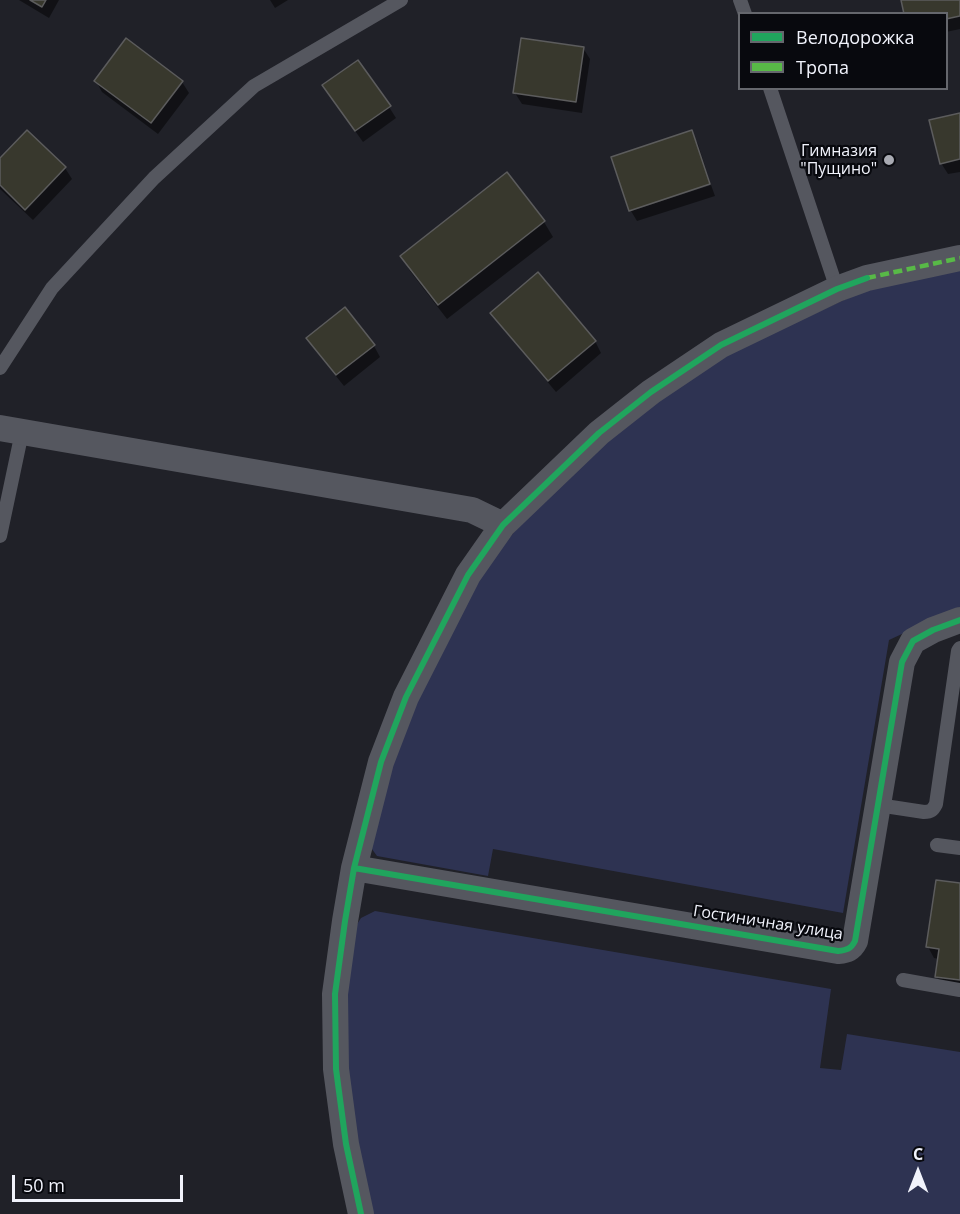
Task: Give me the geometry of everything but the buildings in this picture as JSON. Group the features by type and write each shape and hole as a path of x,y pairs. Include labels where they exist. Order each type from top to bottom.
{"street":[{"path":"361,1214 346,1144 336,1069 336,994 345,921 354,868 381,762 406,697 468,575 503,525 599,434 651,392 721,345 837,289 867,278 960,258"},
{"path":"11,430 472,510 503,525"},
{"name":"Гостиничная улица","path":"354,868 826,949 846,950 855,941 902,662 913,641 933,630 960,620"}],"lane":[{"path":"0,368 52,288 154,178 254,86 401,0"},
{"path":"771,90 837,289"},
{"path":"0,536 11,430"},
{"path":"878,805 924,812 934,809 960,648"},
{"path":"937,845 960,848"},
{"path":"903,980 960,990"}],"shaded area":[{"path":"960,266 960,607 889,640 843,913 493,849 488,876 377,856 369,845 411,704 476,577 550,490 616,428 706,363 866,290"},
{"path":"375,911 831,989 820,1068 841,1070 847,1034 960,1052 960,1214 370,1214 350,1113 345,1000 352,932 361,918"}],"marked path":[{"path":"867,278 960,258"}],"cycle path":[{"path":"361,1214 346,1144 336,1069 335,994 345,921 354,868 381,762 406,697 468,575 503,525 599,433 651,392 721,345 837,289 867,278"},
{"path":"354,868 838,951 846,950 855,941 902,662 913,641 933,630 960,620"}],"place":[{"name":"Гимназия \"Пущино\"","path":"889,160"}]}
